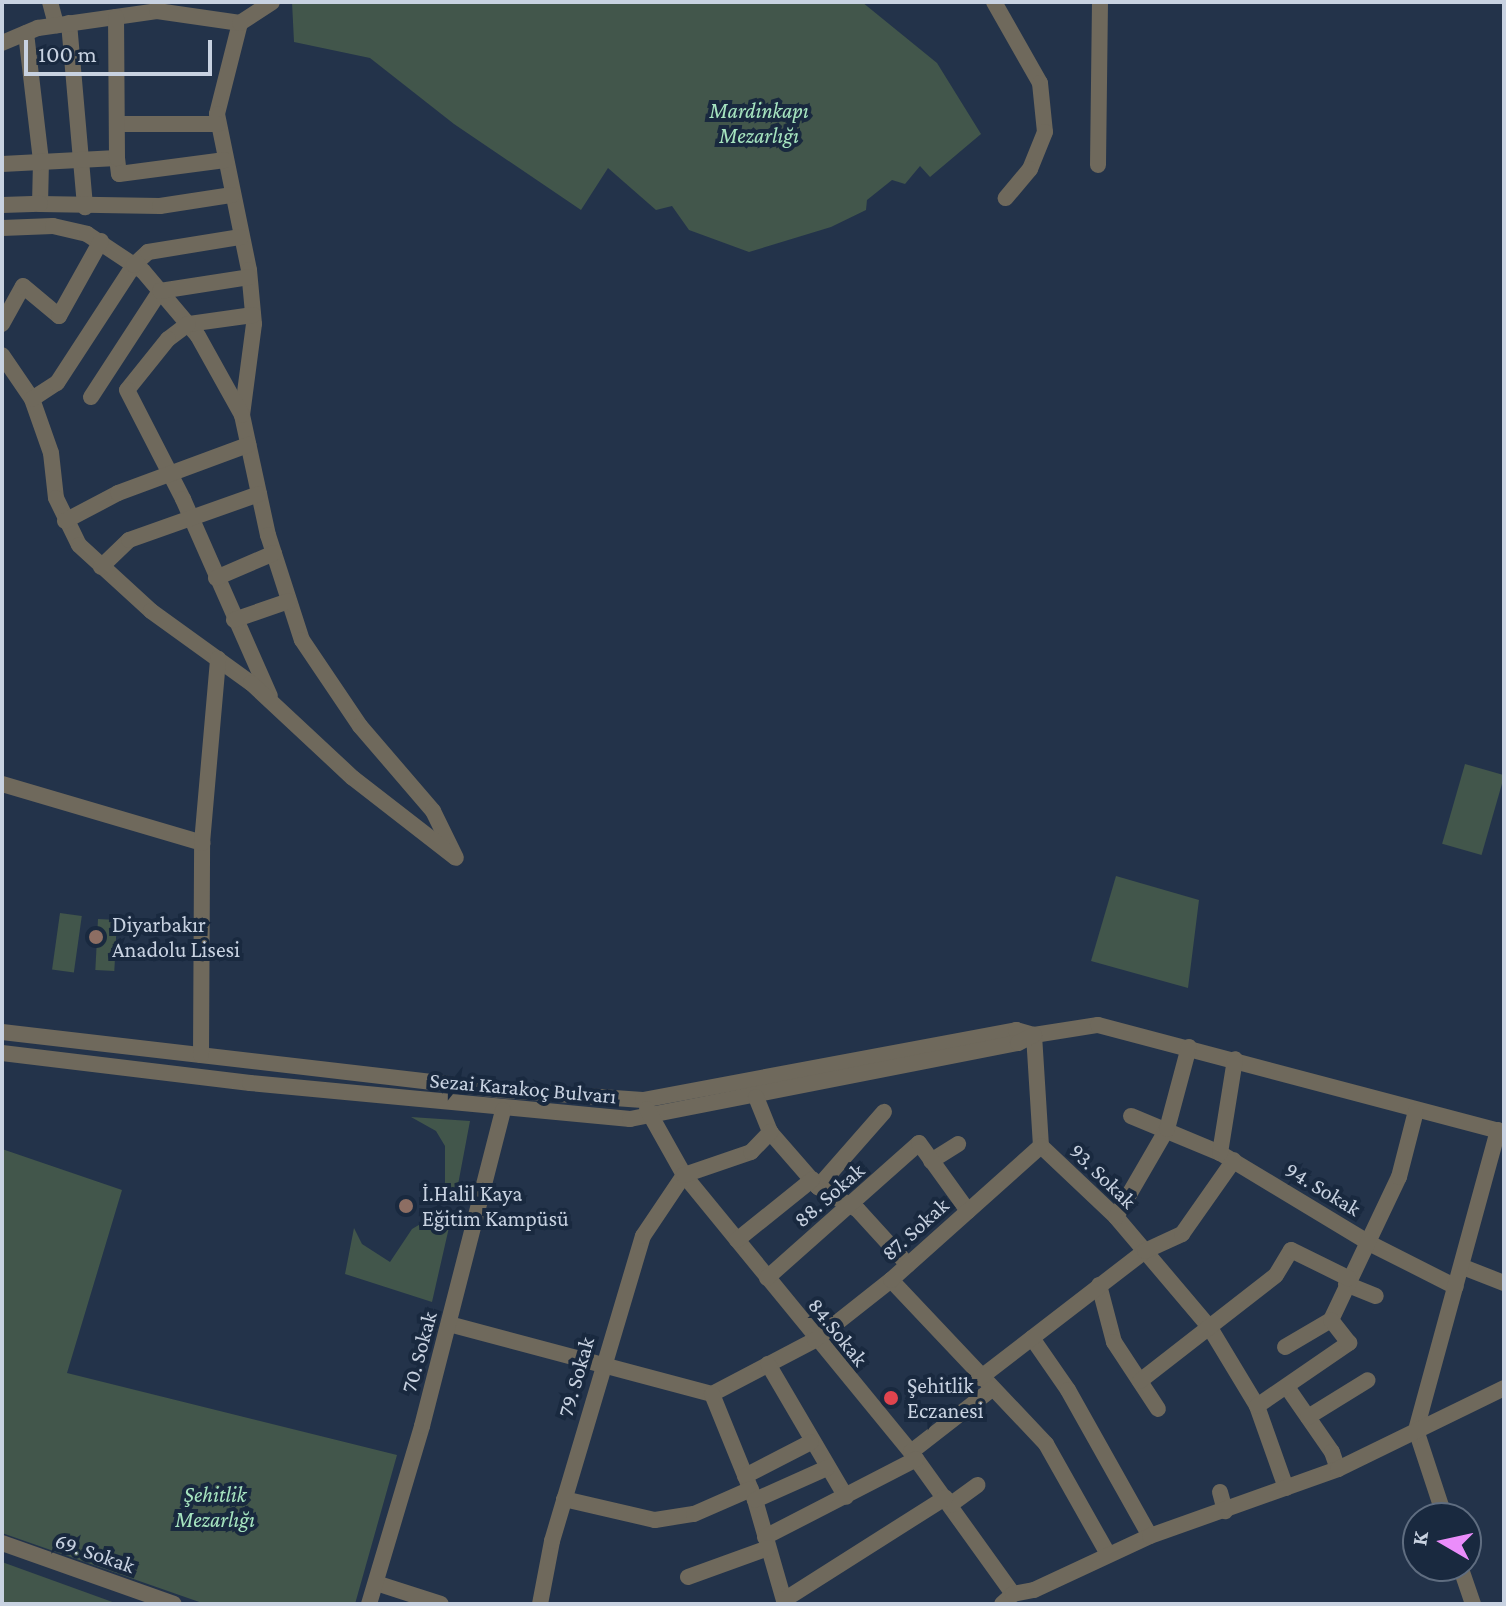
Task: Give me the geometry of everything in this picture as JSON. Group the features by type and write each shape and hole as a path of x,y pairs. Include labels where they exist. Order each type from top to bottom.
{"street":[{"path":"50,2 62,24 82,158 85,207"},
{"path":"2,355 32,399 51,453 56,498 79,545 101,567 276,708 353,778 456,858 433,811 360,726 302,640 274,553 248,445 242,415 253,315 249,277 218,124 227,62 240,23 272,2"},
{"path":"994,2 1040,83 1044,121 1040,150 1006,198"},
{"path":"1098,165 1100,2"},
{"path":"2,43 62,24 116,17 150,7 198,10 240,23"},
{"path":"116,17 119,174 225,160"},
{"path":"26,33 41,161 40,204"},
{"path":"117,124 218,124"},
{"path":"2,164 117,158"},
{"path":"2,205 160,206 232,195"},
{"path":"2,228 53,226 101,241 134,265 188,324 242,415"},
{"path":"32,399 57,383 134,265 148,252 241,237"},
{"path":"2,324 23,286 59,316 101,241"},
{"path":"91,397 160,291 249,277"},
{"path":"253,315 188,324 168,339 127,390 170,474 276,708"},
{"path":"65,521 118,493 248,445"},
{"path":"101,567 129,540 259,494"},
{"path":"216,578 274,553"},
{"path":"234,620 289,601"},
{"path":"201,1055 202,843 218,659"},
{"path":"2,784 202,843"},
{"path":"2,1032 501,1090 643,1100 1016,1030 1034,1035 1098,1025 1501,1131 1416,1430 1440,1502"},
{"name":"Sezai Karakoç Bulvarı","path":"2,1053 503,1110 651,1118 1018,1043 1034,1035"},
{"name":"93. Sokak","path":"1034,1035 1041,1146 1116,1217 1210,1328 1257,1406 1286,1488"},
{"path":"1116,1217 1167,1129 1189,1047"},
{"path":"688,1577 766,1543 914,1456 1032,1338 1145,1251 1182,1234 1227,1156 1235,1059"},
{"path":"756,1097 770,1132 816,1183 847,1208 858,1210 908,1265"},
{"name":"84.Sokak","path":"643,1100 684,1175 815,1340 914,1456 948,1501 1008,1599"},
{"name":"70. Sokak","path":"369,1604 449,1324 503,1110"},
{"path":"1285,1347 1331,1320 1399,1177 1416,1111"},
{"path":"737,1240 816,1183 884,1112"},
{"name":"94. Sokak","path":"1131,1116 1227,1156 1369,1243 1456,1287"},
{"path":"684,1175 751,1152 770,1132"},
{"name":"88. Sokak","path":"767,1278 919,1143 931,1161"},
{"path":"958,1144 931,1161 968,1211"},
{"name":"87. Sokak","path":"712,1394 815,1340 891,1280 1041,1146"},
{"name":"79. Sokak","path":"540,1604 564,1499 638,1248 684,1175"},
{"path":"1140,1381 1276,1275 1291,1250 1376,1296"},
{"path":"1463,1267 1504,1283"},
{"path":"891,1280 1046,1444 1108,1554"},
{"path":"1099,1285 1114,1342 1158,1409"},
{"path":"1257,1406 1349,1343 1331,1320"},
{"path":"449,1324 712,1394 750,1488 784,1602 978,1485"},
{"path":"1032,1338 1068,1390 1150,1536"},
{"path":"768,1364 846,1497"},
{"path":"1308,1417 1368,1380"},
{"path":"1287,1387 1338,1469"},
{"path":"1008,1599 1150,1536 1338,1469 1504,1388"},
{"path":"750,1488 811,1442"},
{"path":"564,1499 655,1520 694,1514 750,1488 827,1468"},
{"path":"1220,1492 1225,1511"},
{"name":"69. Sokak","path":"2,1543 174,1604"},
{"path":"1465,1582 1473,1604"},
{"path":"376,1583 441,1604"}],"green space":[{"name":"Mardinkapı Mezarlığı","path":"292,2 862,2 937,63 981,134 930,177 920,166 905,184 892,180 867,200 866,210 831,227 749,252 689,230 672,206 656,210 608,168 581,210 454,124 370,58 294,42"},
{"path":"1465,764 1504,775 1482,855 1442,844"},
{"path":"1116,876 1199,900 1188,988 1091,961"},
{"path":"60,913 82,916 74,973 52,969"},
{"path":"98,919 117,920 114,971 95,970"},
{"path":"411,1117 470,1121 457,1190 445,1187 445,1146 436,1131"},
{"name":"Şehitlik Mezarlığı","path":"2,1149 122,1190 67,1373 397,1455 355,1604 205,1604 2,1533"},
{"path":"434,1216 450,1223 432,1302 345,1274 354,1228 362,1244 390,1262 412,1229"},
{"path":"2,1562 118,1604 2,1604"}],"place":[{"name":"Diyarbakır Anadolu Lisesi","path":"96,937"},
{"name":"İ.Halil Kaya Eğitim Kampüsü","path":"406,1206"},
{"name":"Şehitlik Eczanesi","path":"891,1398"}]}
